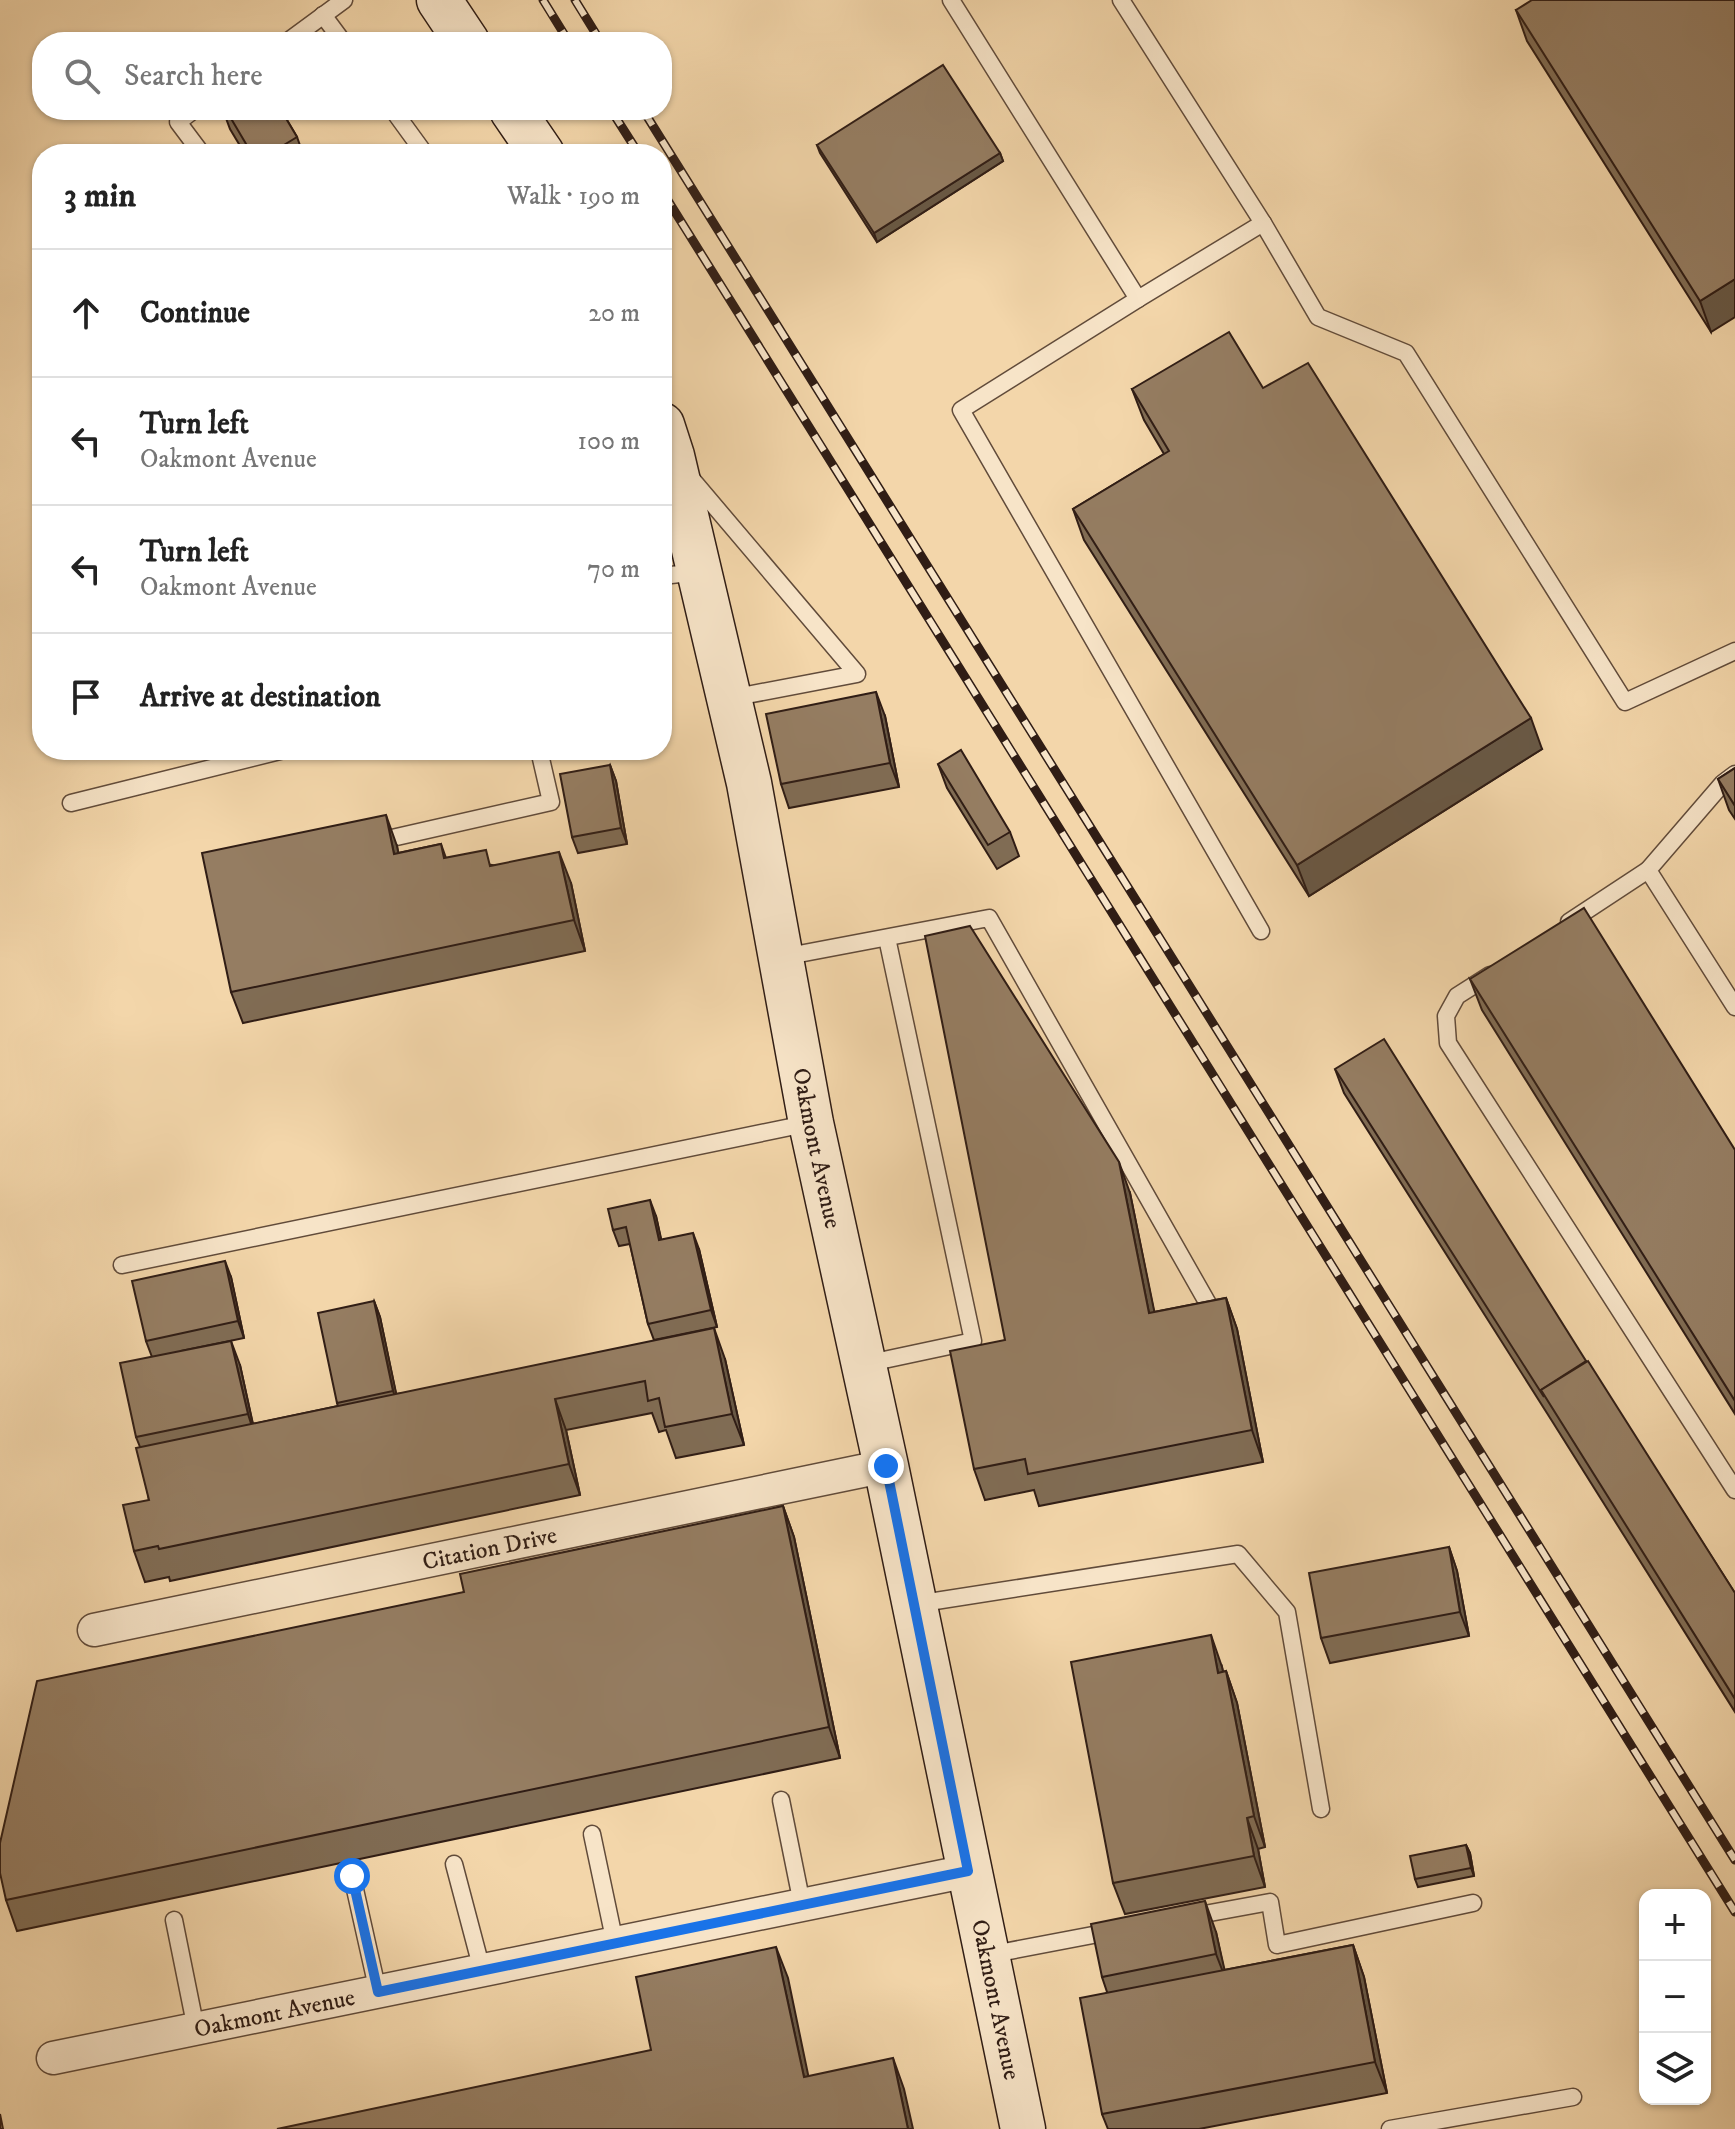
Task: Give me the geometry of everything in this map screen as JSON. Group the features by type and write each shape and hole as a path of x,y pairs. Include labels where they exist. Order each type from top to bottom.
{"street":[{"path":"439,0 460,32"},
{"path":"519,120 535,144"},
{"name":"Oakmont Avenue","path":"672,488 681,574 729,699 749,783 811,1123 886,1466 1023,2129"},
{"name":"Citation Drive","path":"94,1630 886,1466"},
{"name":"Oakmont Avenue","path":"53,2058 968,1871"}],"lane":[{"path":"300,32 344,0"},
{"path":"951,0 1138,299"},
{"path":"1121,0 1263,223 1318,317 1406,353 1625,702 1735,651"},
{"path":"323,15 336,32"},
{"path":"181,120 178,122 194,144"},
{"path":"400,120 418,144"},
{"path":"1261,931 961,410 1263,223"},
{"path":"672,446 857,674 729,699"},
{"path":"71,803 244,760"},
{"path":"392,838 551,802 541,760"},
{"path":"1559,929 1648,870 1723,783 1735,774"},
{"path":"1648,870 1735,1007"},
{"path":"781,957 989,918 1211,1309"},
{"path":"864,1365 973,1341 887,938"},
{"path":"1508,963 1457,996 1446,1016 1448,1043 1735,1490"},
{"path":"122,1265 811,1123"},
{"path":"914,1604 1238,1554 1287,1612 1321,1809"},
{"path":"781,1800 802,1904"},
{"path":"592,1834 615,1943"},
{"path":"454,1864 482,1970"},
{"path":"352,1876 378,1992"},
{"path":"1166,1921 1270,1902 1277,1945 1473,1903"},
{"path":"174,1920 196,2029"},
{"path":"986,1955 1136,1927"},
{"path":"1390,2129 1573,2097"}],"building":[{"path":"1532,0 1735,0 1735,279 1700,301 1516,10"},
{"path":"943,65 1000,153 874,233 817,145"},
{"path":"232,120 287,120 297,137 285,144 246,144"},
{"path":"1229,332 1263,388 1308,363 1531,718 1297,865 1073,509 1169,451 1132,389"},
{"path":"876,692 890,763 781,784 766,714"},
{"path":"961,750 1010,832 988,845 938,764"},
{"path":"610,765 621,828 572,837 560,774"},
{"path":"1735,768 1735,806 1718,779"},
{"path":"386,815 394,854 441,844 444,858 486,850 490,866 559,852 574,920 231,992 202,853"},
{"path":"1584,908 1735,1150 1735,1401 1470,979"},
{"path":"970,926 1119,1162 1149,1313 1226,1298 1252,1430 1028,1474 1025,1459 974,1469 950,1351 1005,1340 925,936"},
{"path":"1384,1039 1586,1361 1541,1390 1544,1397 1335,1069"},
{"path":"650,1200 659,1240 693,1233 711,1310 648,1324 626,1227 613,1230 608,1209"},
{"path":"225,1261 238,1321 146,1341 132,1281"},
{"path":"374,1301 393,1391 337,1403 318,1313"},
{"path":"714,1328 732,1414 665,1427 659,1398 648,1401 645,1381 555,1399 569,1464 159,1549 158,1546 134,1551 123,1505 149,1500 136,1448"},
{"path":"231,1341 248,1414 136,1437 120,1363"},
{"path":"1588,1361 1735,1593 1735,1699 1541,1390"},
{"path":"783,1506 829,1727 6,1900 0,1873 0,1843 37,1681 464,1592 460,1574"},
{"path":"1449,1547 1460,1612 1321,1638 1309,1573"},
{"path":"1211,1635 1218,1673 1226,1671 1254,1816 1247,1818 1254,1856 1113,1883 1071,1662"},
{"path":"1466,1845 1471,1868 1415,1879 1410,1856"},
{"path":"1205,1901 1216,1954 1102,1977 1091,1924"},
{"path":"1353,1945 1375,2062 1102,2114 1080,1998"},
{"path":"776,1947 804,2077 893,2058 908,2129 277,2129 651,2050 636,1977"}],"railway":[{"path":"543,0 563,32"},
{"path":"575,0 595,32"},
{"path":"617,120 633,144"},
{"path":"649,120 664,144"},
{"path":"672,156 1735,1860"},
{"path":"672,207 1735,1912"}],"route":[{"path":"352,1876 378,1992 968,1871 886,1466"}]}
